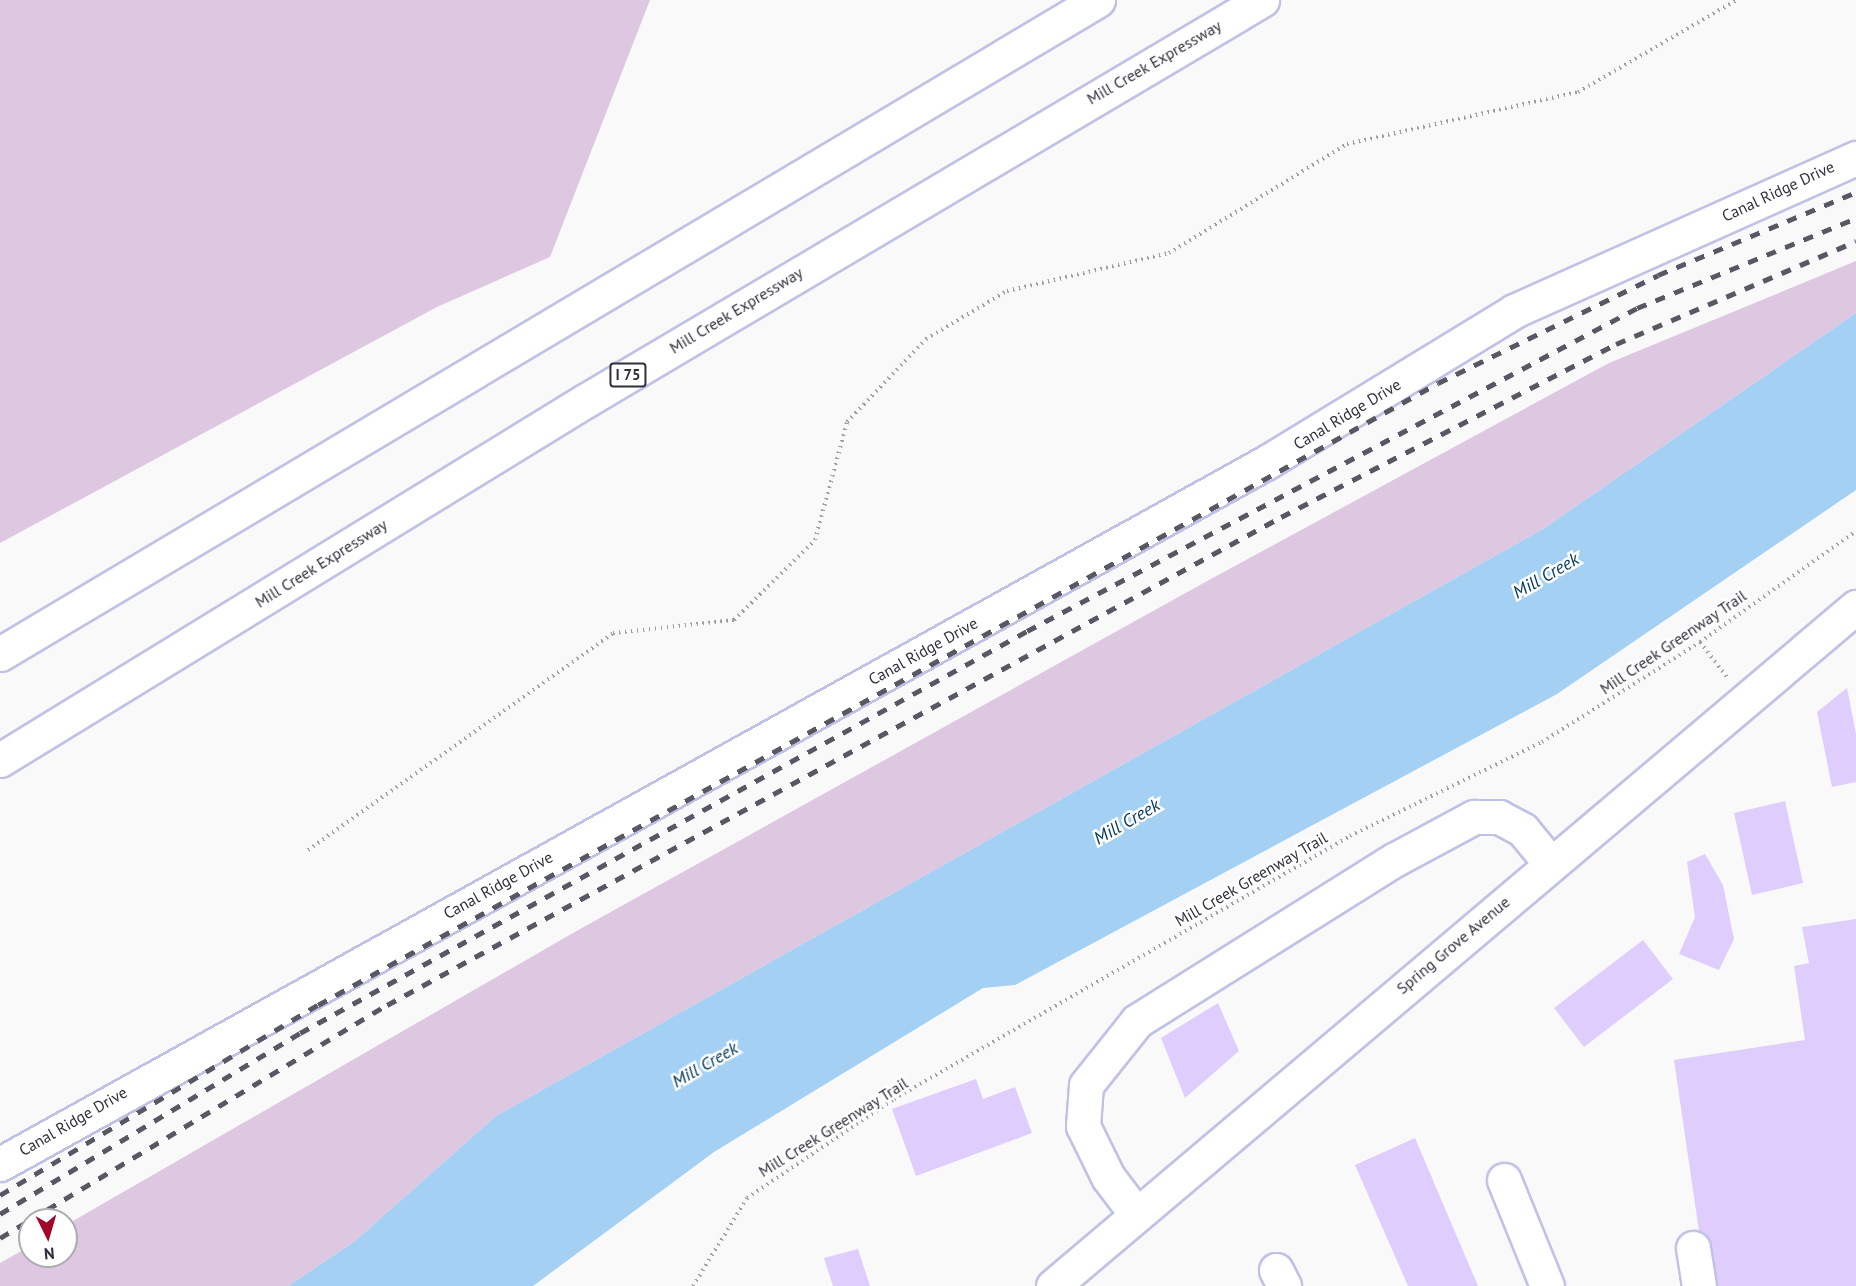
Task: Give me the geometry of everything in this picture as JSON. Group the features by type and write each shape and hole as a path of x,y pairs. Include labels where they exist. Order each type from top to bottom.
{"main road":[{"path":"0,654 1098,0"},
{"name":"Mill Creek Expressway","path":"0,760 585,401 1262,0"},
{"name":"Canal Ridge Drive","path":"0,1164 1267,462 1514,311 1856,159"},
{"name":"Spring Grove Avenue","path":"1053,1286 1744,699 1856,608"},
{"path":"1136,1214 1108,1177 1083,1126 1086,1085 1137,1021 1394,860 1474,817 1500,817 1523,830 1550,863"},
{"path":"1504,1180 1547,1286"},
{"path":"1693,1248 1699,1286"}],"path":[{"path":"308,850 613,633 734,620 815,540 847,422 936,333 1007,291 1169,253 1347,144 1578,92 1737,0"},
{"name":"Mill Creek Greenway Trail","path":"693,1286 747,1198 894,1099 1350,836 1542,742 1700,642 1856,531"},
{"path":"1700,642 1744,699"}],"shaded area":[{"path":"0,0 650,0 550,257 437,307 0,543"},
{"path":"1856,261 1856,313 1543,529 496,1116 355,1241 288,1286 0,1286 0,1263 18,1253 18,1268 78,1268 78,1218 580,929 1209,580 1609,363"}],"water":[{"name":"Mill Creek","path":"1856,313 1856,490 1557,694 1015,985 983,988 714,1152 533,1286 288,1286 355,1241 496,1116 1543,529"}],"building":[{"path":"1847,688 1856,734 1856,782 1832,787 1817,712"},
{"path":"1785,801 1803,883 1752,895 1734,813"},
{"path":"1705,854 1723,885 1734,939 1719,970 1679,954 1695,917 1687,862"},
{"path":"1856,919 1856,1286 1707,1286 1674,1060 1805,1040 1794,966 1809,963 1802,927"},
{"path":"1643,940 1673,979 1584,1047 1554,1008"},
{"path":"1218,1003 1239,1051 1185,1098 1161,1038"},
{"path":"976,1079 983,1099 1015,1087 1032,1133 916,1176 892,1109"},
{"path":"1415,1138 1478,1286 1408,1286 1355,1165"},
{"path":"858,1249 870,1286 833,1286 824,1258"}],"railway":[{"path":"0,1195 318,1005 1438,383 1658,275 1856,192"},
{"path":"0,1214 300,1033 1027,631 1637,308 1856,218"},
{"path":"50,1208 387,1005 1281,517 1616,344 1856,241"},
{"path":"0,1238 18,1227"}]}
